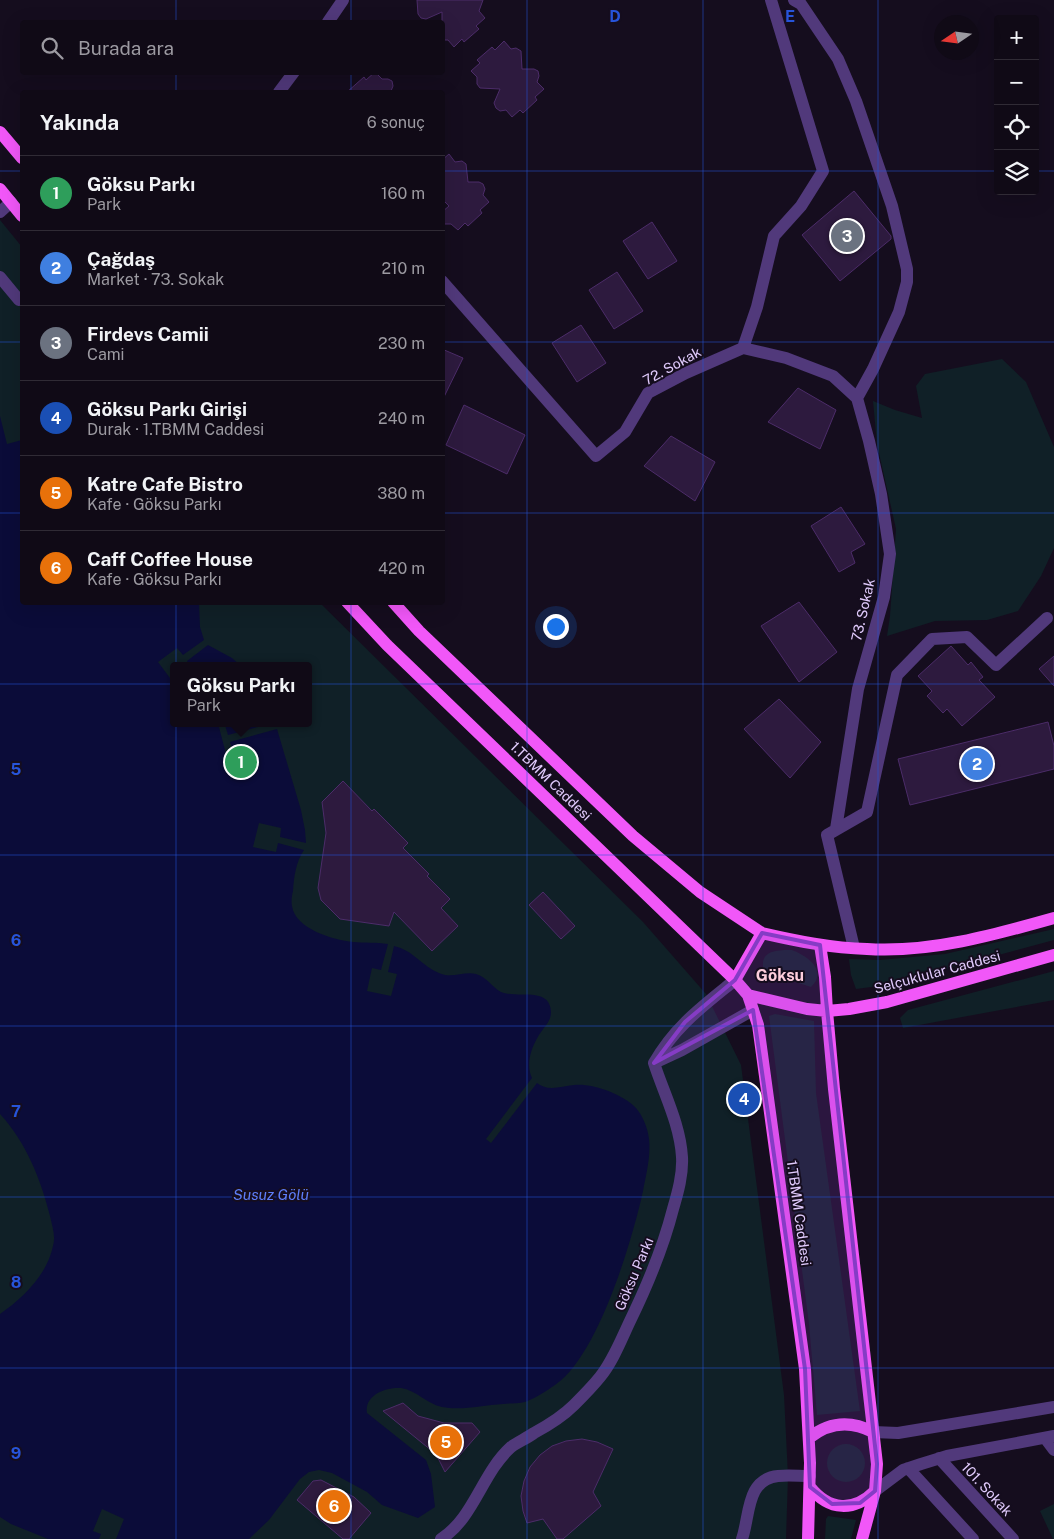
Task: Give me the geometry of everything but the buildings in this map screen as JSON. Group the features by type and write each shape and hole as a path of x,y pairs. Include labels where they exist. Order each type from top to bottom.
{"main road":[{"path":"0,132 20,156"},
{"path":"0,190 20,213"},
{"name":"1.TBMM Caddesi","path":"350,605 387,645 735,980 748,995 758,1025 795,1292 805,1369 809,1438"},
{"name":"1.TBMM Caddesi","path":"396,605 418,631 633,836 700,892 762,933"},
{"name":"Selçuklular Caddesi","path":"762,933 820,946 895,950 938,945 1054,918"},
{"path":"735,980 762,933"},
{"path":"820,946 825,977 834,1089 877,1464 875,1492 862,1539"},
{"name":"Selçuklular Caddesi","path":"748,995 807,1009 827,1011 849,1009 887,1002 1054,954"},
{"path":"808,1539 809,1438 825,1427 844,1424 859,1426 873,1432"},
{"path":"810,1482 816,1495 842,1506 860,1503 875,1492"}],"street":[{"path":"329,20 343,0"},
{"path":"771,0 823,171 801,206 774,236 757,307 743,348 786,358 833,376 857,398 873,369 899,312 907,282 907,269 892,206 856,101 838,60 801,4 794,0"},
{"path":"280,90 292,75"},
{"path":"0,212 11,202"},
{"path":"0,277 19,300"},
{"name":"72. Sokak","path":"445,284 596,456 625,432 648,394 686,373 743,348"},
{"name":"73. Sokak","path":"854,948 827,835 836,830 858,689 884,597 890,554 881,494 857,398"},
{"path":"836,830 867,812 897,675 932,639 967,637 996,665 1047,618"},
{"path":"654,1063 665,1044 684,1022 735,980"},
{"path":"654,1063 682,1050 753,1010"},
{"name":"Göksu Parkı","path":"440,1539 449,1534 464,1517 501,1459 512,1446 544,1428 572,1407 600,1377 617,1349 645,1291 666,1237 679,1187 682,1167 674,1117 662,1089 654,1063"},
{"path":"873,1432 898,1433 1054,1407"},
{"path":"875,1492 895,1475 908,1468 939,1458 1050,1437 1054,1450"},
{"name":"101. Sokak","path":"939,1458 1013,1539"},
{"path":"908,1468 973,1539"},
{"path":"742,1539 751,1498 756,1486 764,1480 776,1476 810,1482"}],"highlighted area":[{"path":"762,933 820,945 877,1464 875,1491 860,1503 832,1504 810,1487 805,1369 753,1010 654,1063 685,1022 735,980"}],"shaded area":[{"name":"Susuz Gölü","path":"0,220 20,245 20,605 322,605 643,922 706,994 741,1065 784,1395 788,1476 786,1539 0,1539"},
{"path":"1002,359 1026,382 1054,447 1054,548 1041,576 1018,611 987,620 935,621 887,636 896,529 877,444 873,401 922,418 916,386 925,374"},
{"path":"1054,929 1054,940 886,985 856,989 851,975 849,959 880,960 945,954"},
{"path":"780,950 792,950 810,960 817,970 816,981 811,987 764,972 763,965 766,955"},
{"path":"1054,971 1054,1000 903,1028 900,1018 908,1010"},
{"path":"775,1014 814,1021 816,1093 860,1411 817,1415 809,1324 769,1016"},
{"path":"846,1444 860,1449 865,1463 860,1477 846,1482 832,1477 827,1463 832,1449"},
{"path":"1054,1504 1054,1539 1053,1539 1040,1511"},
{"path":"828,1516 856,1520 851,1539 825,1539 826,1519"}],"water":[{"name":"Susuz Gölü","path":"0,416 7,444 20,441 20,605 199,605 200,627 204,640 183,655 177,648 158,662 170,678 170,727 219,727 226,754 233,752 230,742 277,729 301,810 306,843 280,837 281,828 259,823 253,847 276,852 278,843 304,850 296,869 292,900 295,914 300,921 316,932 336,939 388,944 381,970 372,968 367,991 391,996 397,974 388,972 394,946 407,951 433,970 444,975 476,974 483,977 501,992 539,996 549,1004 550,1018 530,1054 529,1066 532,1078 486,1139 491,1143 537,1083 550,1088 581,1085 607,1090 623,1098 639,1111 648,1131 649,1159 638,1213 611,1296 599,1324 585,1349 571,1370 555,1385 522,1403 464,1408 442,1407 431,1403 412,1391 401,1388 377,1393 369,1401 367,1413 426,1460 431,1474 435,1507 418,1518 382,1505 367,1492 332,1473 319,1470 309,1472 300,1479 269,1520 249,1539 116,1539 124,1519 102,1509 93,1531 101,1534 99,1539 48,1539 11,1524 0,1517 0,1314 17,1301 40,1276 50,1257 54,1238 53,1227 37,1175 18,1137 0,1114"},
{"path":"208,645 236,662 188,662"},
{"name":"Susuz Gölü","path":"226,727 258,727 228,735"}],"place":[{"name":"Firdevs Camii","path":"847,236"},
{"name":"Göksu Parkı","path":"241,762"},
{"name":"Çağdaş","path":"977,764"},
{"name":"Göksu Parkı Girişi","path":"744,1099"},
{"name":"Katre Cafe Bistro","path":"446,1442"},
{"name":"Caff Coffee House","path":"334,1506"}],"district":[{"name":"Göksu","path":"780,975"}]}
